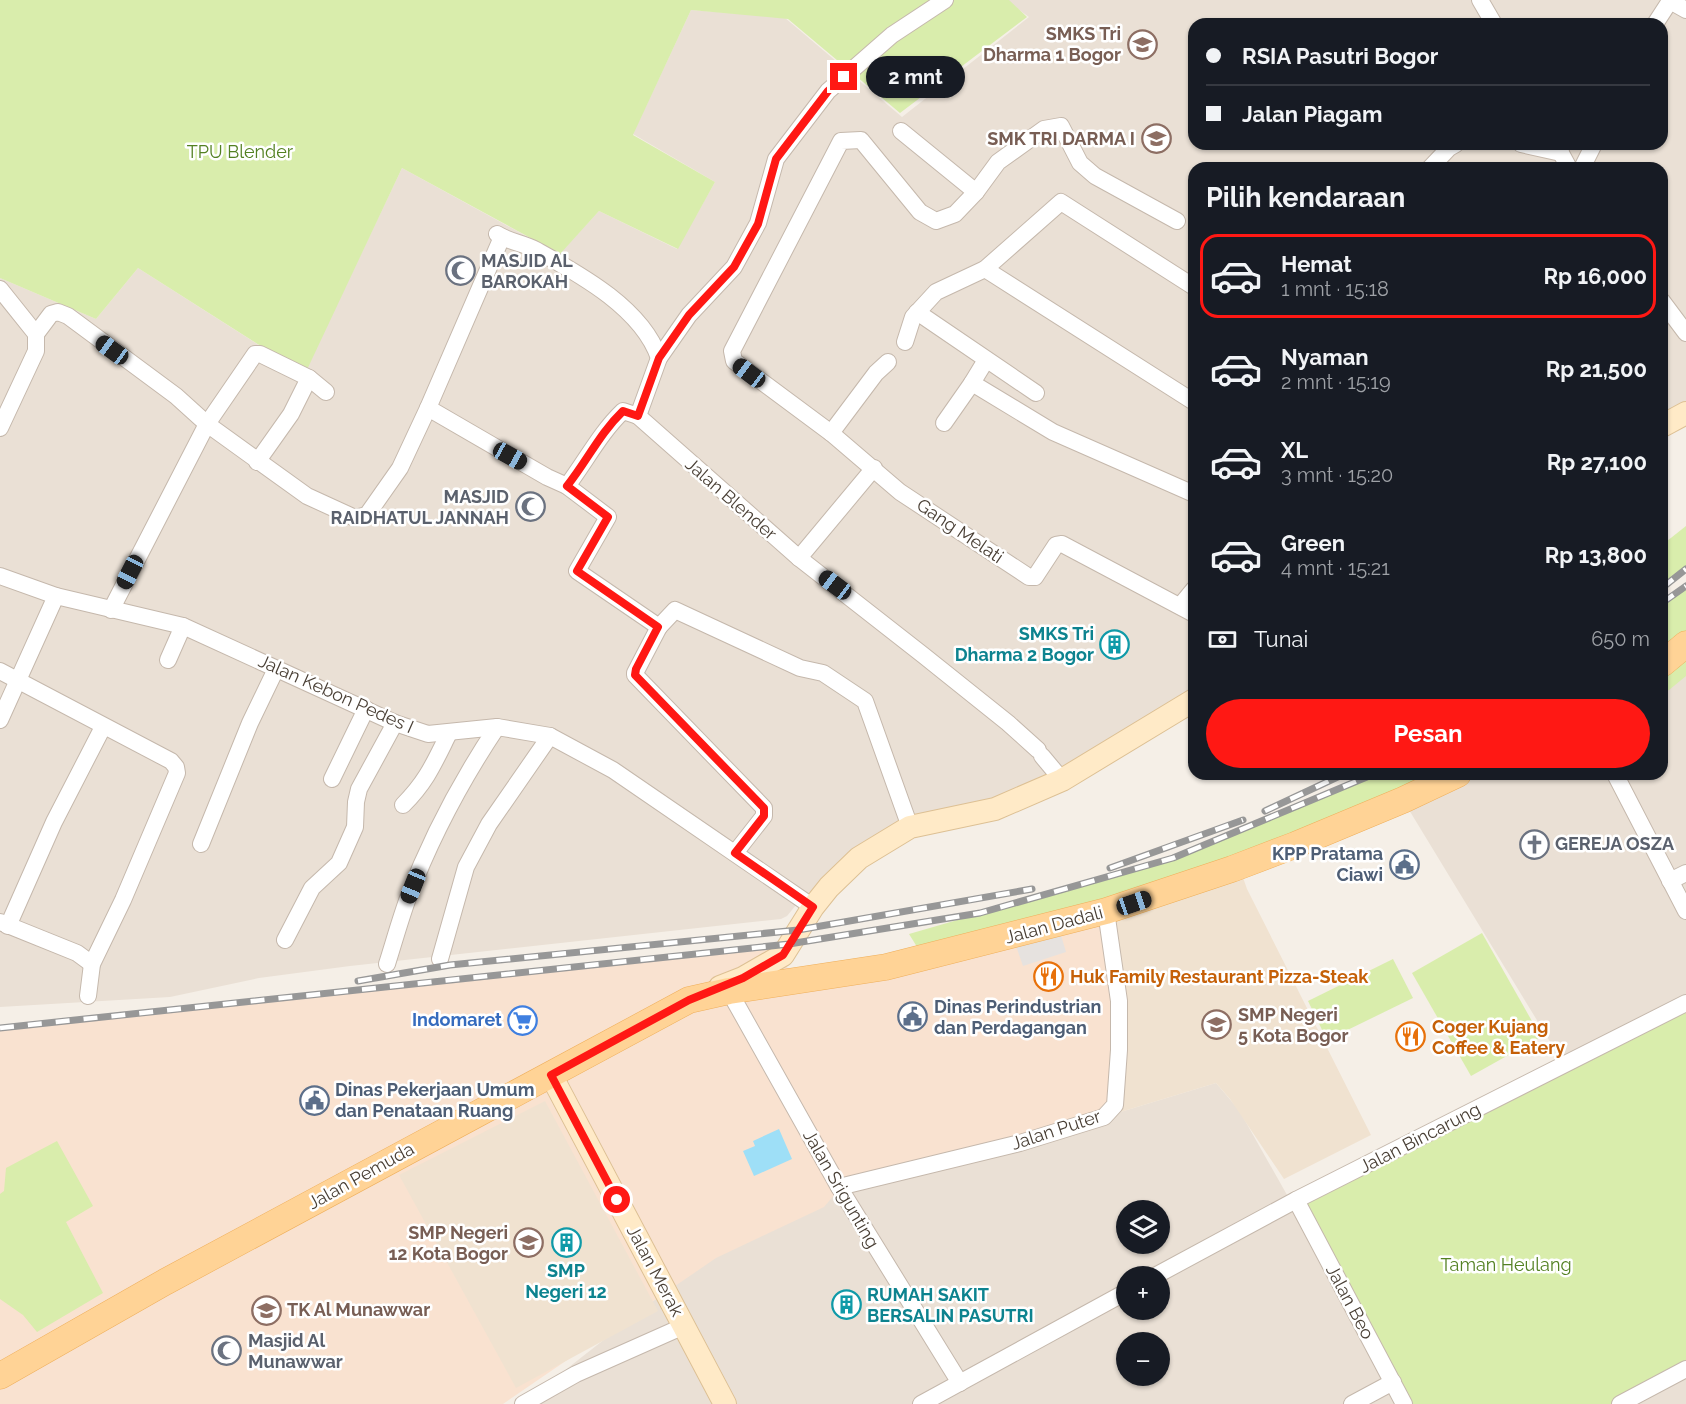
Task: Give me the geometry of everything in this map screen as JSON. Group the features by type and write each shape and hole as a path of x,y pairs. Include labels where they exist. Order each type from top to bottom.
{"main road":[{"path":"1668,422 1686,412"},
{"path":"1668,659 1686,644"},
{"path":"689,1000 743,978 783,955 813,907 829,887 859,858 909,827 994,808 1062,780 1188,704"},
{"name":"Jalan Dadali","path":"729,991 886,967 1107,919 1403,800 1445,780"},
{"path":"783,955 786,966 794,976 808,980"},
{"name":"Jalan Pemuda","path":"0,1376 165,1282 689,1000 729,991"},
{"name":"Jalan Merak","path":"551,1075 725,1404"}],"street":[{"path":"567,486 586,462 608,425 623,411 638,416 659,358 689,315 734,267 758,224 776,159 828,91 892,35 945,0"},
{"path":"1480,0 1490,18"},
{"path":"1658,18 1668,0 1686,10"},
{"path":"901,131 976,192 998,162 1044,129 1061,126 1080,163 1095,176 1177,221"},
{"name":"Gang Melati","path":"976,192 955,214 936,220 920,212 861,140 841,141 732,351 734,361 831,433 900,492 1029,577 1035,577 1056,544 1062,544 1187,610"},
{"path":"1436,162 1447,150"},
{"path":"905,342 913,317 936,292 985,269 1061,202 1188,283"},
{"path":"0,428 36,351 36,334 51,314 58,312 68,316 176,396 207,424 257,462 307,496 355,518 367,515 400,468 428,408 499,236 534,249 606,293 628,310 656,348 659,358"},
{"path":"985,269 1188,398"},
{"path":"0,289 36,334"},
{"path":"1668,309 1686,333"},
{"path":"917,312 1036,393"},
{"path":"111,610 207,424 255,354 260,354 309,378 326,392"},
{"path":"944,423 986,360"},
{"path":"831,433 876,373 888,362"},
{"path":"257,462 291,414 309,378"},
{"path":"972,383 1053,432 1188,489"},
{"path":"428,408 547,477 567,486 608,517 577,571 658,627"},
{"name":"Jalan Blender","path":"638,416 799,558 1008,723 1040,753 1062,780"},
{"path":"799,558 874,468"},
{"name":"Jalan Kebon Pedes I","path":"0,576 56,596 183,626 395,723 428,734 497,727 550,736 614,770 813,907"},
{"path":"0,720 56,596"},
{"path":"735,853 764,816 764,808 635,675 658,627 675,610 800,668 823,673 865,701 909,827"},
{"path":"168,660 183,626"},
{"path":"201,844 250,723 276,669"},
{"path":"0,671 171,761 176,766 177,774 123,900 92,964 88,996"},
{"path":"332,779 366,709"},
{"path":"285,940 312,888 339,863 355,827 359,789 395,723"},
{"path":"92,964 77,953 4,924 103,727"},
{"path":"387,964 408,898 436,834 473,763 497,727"},
{"path":"403,805 427,778 448,733"},
{"path":"440,959 466,867 489,824 550,736"},
{"path":"1618,780 1686,911"},
{"path":"1670,881 1686,873"},
{"name":"Jalan Puter","path":"839,1187 1020,1143 1104,1117 1110,1112 1115,1105 1119,1011 1107,919"},
{"name":"Jalan Srigunting","path":"729,991 839,1187 960,1383"},
{"name":"Jalan Bincarung","path":"1170,1268 1296,1200 1686,1003"},
{"name":"Jalan Beo","path":"1296,1200 1404,1404"},
{"path":"921,1404 1116,1297"},
{"path":"523,1404 576,1374 684,1326"},
{"path":"1620,1404 1686,1369"},
{"path":"1352,1404 1393,1382"}],"shaded area":[{"path":"1006,0 1686,0 1686,412 1668,422 1668,162 1188,162 1188,705 1062,780 909,827 813,907 801,899 787,916 781,919 350,966 259,978 170,997 0,1007 0,278 96,319 138,268 304,374 402,168 559,254 599,211 677,249 715,182 633,134 691,10 784,17 902,117 1029,17"},
{"path":"1686,625 1686,1404 522,1404 703,1262 842,1186 1104,1117 1216,1083 1239,1110 1291,1202 1563,1063 1403,800 1445,780 1668,780 1668,638"},
{"name":"SMP Negeri 5 Kota Bogor","path":"1239,866 1247,889 1371,1135 1284,1179 1230,1099 1216,1083 1104,1117 1119,1050 1106,911"},
{"path":"1106,911 1119,1001 1111,1111 842,1186 824,1207 716,1258 503,1404 0,1404 0,1028 789,944 786,966 794,976"},
{"path":"1060,932 1066,952 1023,966 1016,946"},
{"name":"SMP Negeri 12 Kota Bogor","path":"545,1101 658,1311 516,1388 399,1175"}],"green space":[{"name":"TPU Blender","path":"0,0 1009,0 1027,17 900,113 788,19 691,10 633,135 715,182 678,249 599,211 560,254 402,168 305,374 138,268 96,319 0,278"},
{"path":"1686,526 1686,567 1668,581 1668,540"},
{"path":"1686,584 1686,676 1668,690 1668,598"},
{"path":"1360,780 1450,780 1239,866 924,958 909,934 1173,858"},
{"path":"1482,933 1541,1037 1471,1076 1412,973"},
{"path":"1393,959 1413,998 1327,1040 1308,1001"},
{"name":"Taman Heulang","path":"1686,1003 1686,1375 1629,1404 1404,1404 1296,1200"},
{"path":"57,1141 93,1206 66,1222 103,1293 37,1332 23,1315 0,1299 0,1194 4,1191 6,1168"}],"water":[{"path":"779,1129 792,1159 754,1176 743,1151 755,1146 753,1141"}],"railway":[{"path":"1668,583 1686,569"},
{"path":"1668,599 1686,586"},
{"path":"1265,811 1331,780"},
{"path":"0,1028 789,944 980,913 1173,858 1360,780"},
{"path":"1110,868 1243,820"},
{"path":"358,981 450,965 798,930 1032,889"}],"place":[{"name":"SMKS Tri Dharma 1 Bogor","path":"1142,44"},
{"name":"SMK TRI DARMA I","path":"1156,139"},
{"name":"MASJID AL BAROKAH","path":"460,271"},
{"name":"MASJID RAIDHATUL JANNAH","path":"530,507"},
{"name":"SMKS Tri Dharma 2 Bogor","path":"1115,644"},
{"name":"GEREJA OSZA","path":"1534,844"},
{"name":"KPP Pratama Ciawi","path":"1404,864"},
{"name":"Huk Family Restaurant Pizza-Steak","path":"1049,977"},
{"name":"Dinas Perindustrian dan Perdagangan","path":"913,1017"},
{"name":"Indomaret","path":"523,1020"},
{"name":"SMP Negeri 5 Kota Bogor","path":"1217,1025"},
{"name":"Coger Kujang Coffee & Eatery","path":"1411,1037"},
{"name":"Dinas Pekerjaan Umum dan Penataan Ruang","path":"314,1100"},
{"name":"SMP Negeri 12","path":"566,1242"},
{"name":"SMP Negeri 12 Kota Bogor","path":"529,1243"},
{"name":"RUMAH SAKIT BERSALIN PASUTRI","path":"846,1305"},
{"name":"TK Al Munawwar","path":"266,1310"},
{"name":"Masjid Al Munawwar","path":"227,1351"}],"route":[{"path":"617,1200 551,1075 689,1000 743,978 783,955 813,907 735,853 764,816 764,808 635,675 658,627 577,571 608,517 567,486 586,462 608,425 623,411 638,416 659,358 689,315 734,267 758,224 776,159 828,91 844,77"}]}
